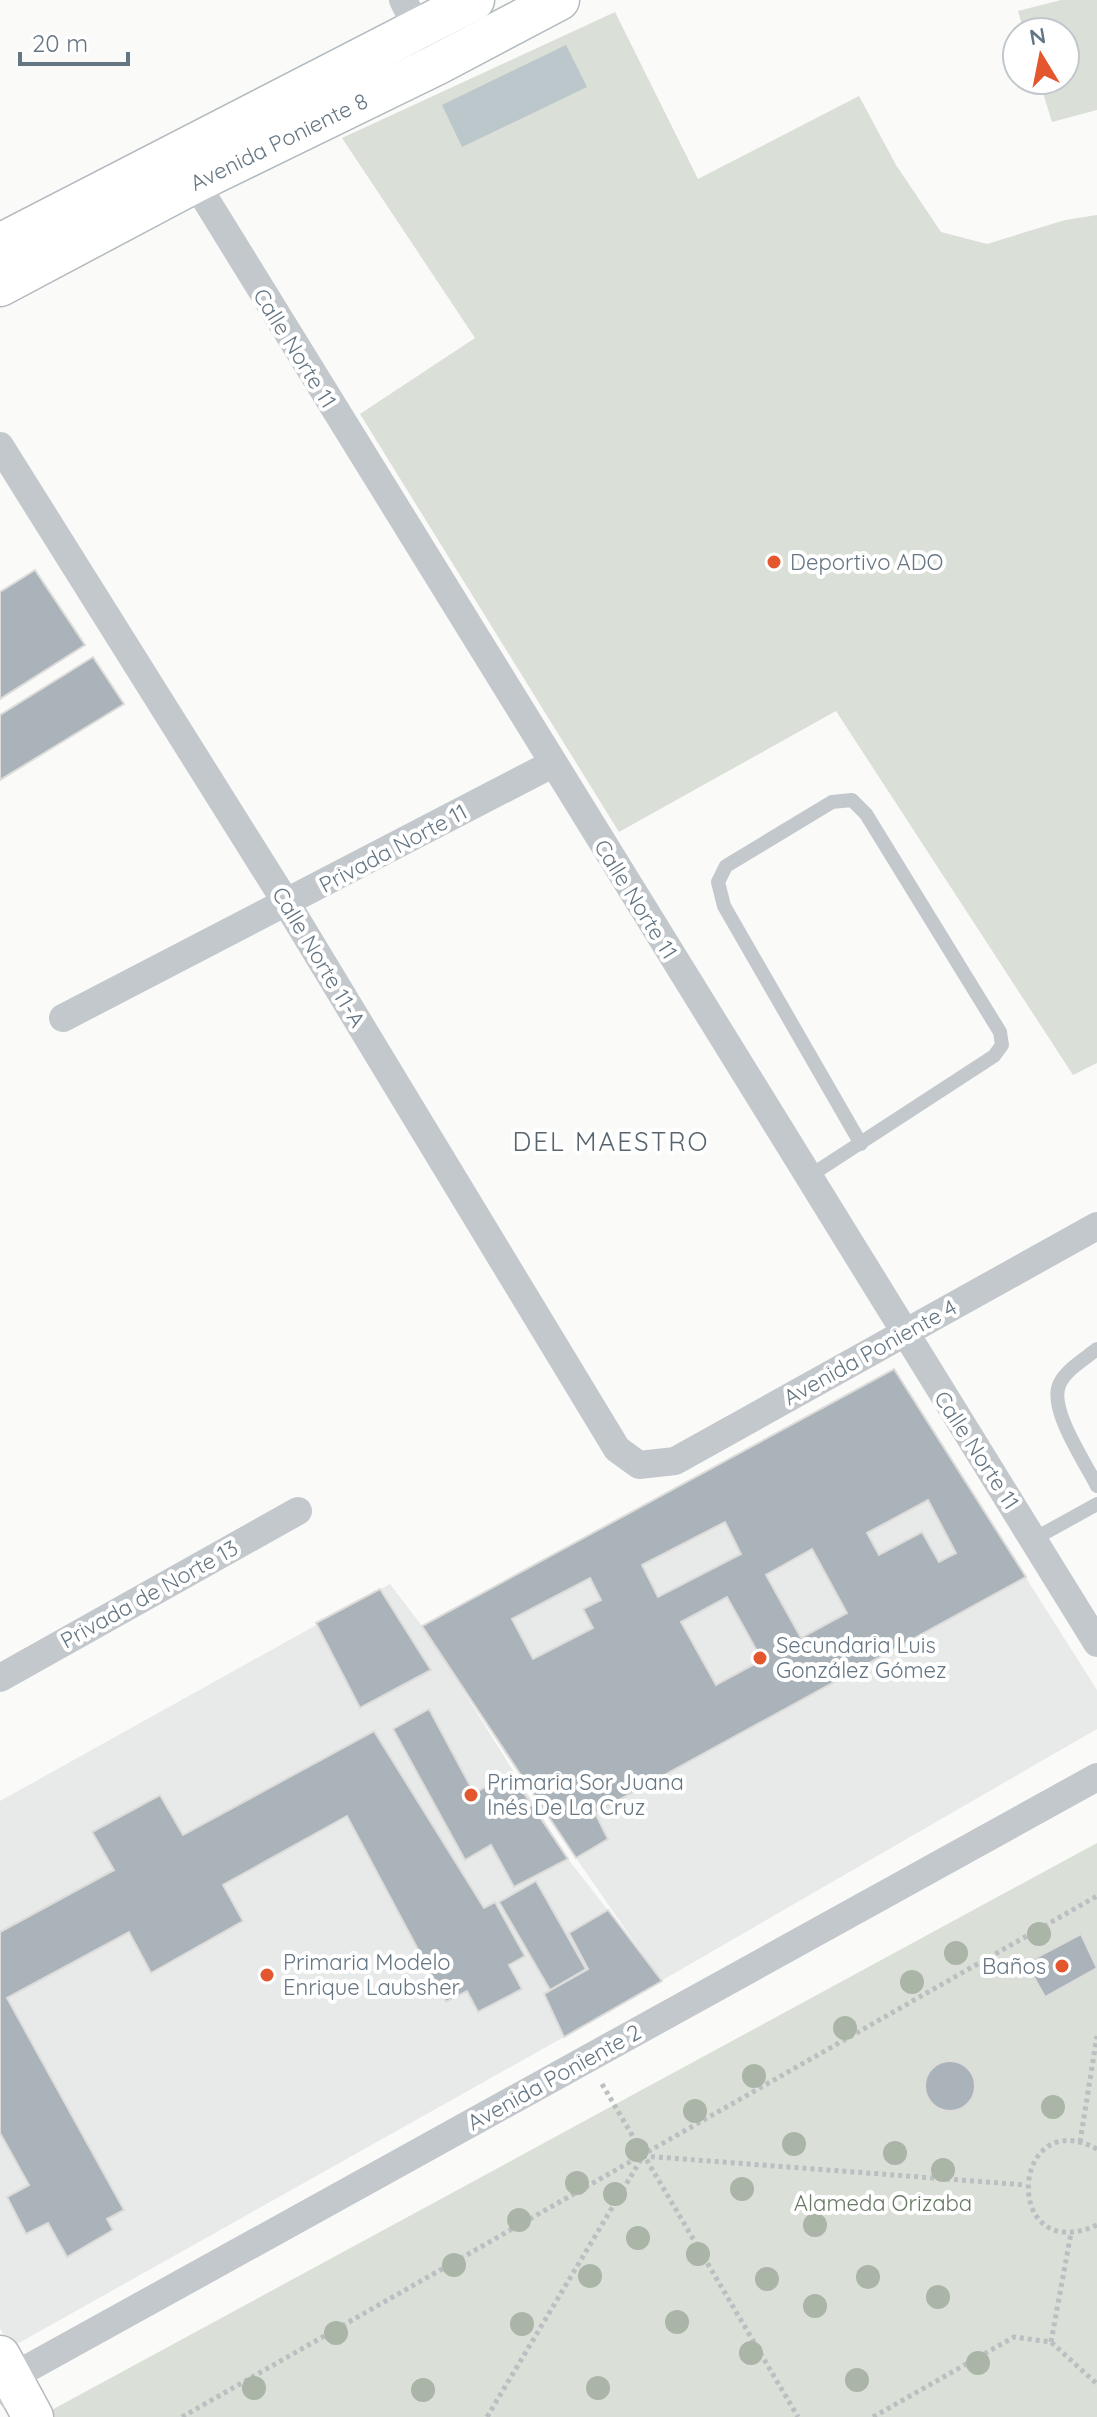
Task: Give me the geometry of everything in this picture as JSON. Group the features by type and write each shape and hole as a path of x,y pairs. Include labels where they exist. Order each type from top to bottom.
{"street":[{"name":"Avenida Poniente 8","path":"186,168 410,14 474,0"},
{"name":"Avenida Poniente 8","path":"7,253 186,168 436,65 559,0"},
{"path":"410,14 436,65"},
{"name":"Calle Norte 11","path":"186,168 1097,1643"},
{"name":"Calle Norte 11-A","path":"0,446 287,904 617,1449 639,1465"},
{"name":"Privada Norte 11","path":"63,1018 552,764"},
{"name":"Avenida Poniente 4","path":"639,1465 675,1461 1097,1226"},
{"name":"Privada de Norte 13","path":"0,1678 298,1511"},
{"name":"Avenida Poniente 2","path":"6,2366 587,2059 1097,1777"},
{"path":"6,2366 13,2417"},
{"path":"6,2366 33,2417"}],"lane":[{"path":"808,1177 861,1144 994,1056 1002,1045 1000,1032 866,814 852,800 832,802 726,866 718,882 724,906 861,1144"},
{"path":"1097,1349 1062,1379 1056,1392 1058,1410 1097,1486"},
{"path":"1034,1539 1097,1504"}],"path":[{"path":"182,2417 1097,1896"},
{"path":"1080,2142 1097,2036"},
{"path":"587,2059 798,2417"},
{"path":"1097,2149 1080,2142 1049,2147 1037,2156 1026,2185 1027,2199 1044,2223 1071,2233 1097,2225"},
{"path":"643,2156 1026,2185"},
{"path":"487,2417 643,2156"},
{"path":"1051,2342 1071,2233"},
{"path":"873,2417 1014,2337 1051,2342 1097,2384"}],"shaded area":[{"path":"566,45 587,87 462,147 442,105"},
{"path":"894,1369 1097,1690 1097,1729 564,2037 10,2348 0,2328 0,1801 390,1584 422,1626","holes":["448,1666 646,1959 568,1859"]}],"green space":[{"path":"1061,0 1097,0 1097,110 1052,122 1044,96 1081,96 1081,16 1019,16 1018,11"},
{"name":"Deportivo ADO","path":"615,12 698,179 859,96 896,165 941,232 987,244 1065,220 1097,215 1097,1063 1073,1075 836,711 619,832 360,414 475,338 342,138"},
{"name":"Alameda Orizaba","path":"1097,1843 1097,2417 51,2417 48,2412"}],"building":[{"path":"35,570 85,645 0,699 0,592"},
{"path":"93,657 124,704 0,780 0,715"},
{"path":"894,1369 1026,1577 595,1813 608,1839 576,1858 422,1626","holes":["928,1500 956,1553 939,1562 922,1532 879,1555 867,1533","725,1522 741,1554 658,1597 642,1565","812,1549 847,1613 801,1638 766,1575","590,1578 601,1600 583,1609 593,1628 533,1659 512,1619","727,1597 762,1660 716,1685 681,1622"]},
{"path":"380,1589 431,1670 360,1708 316,1623"},
{"path":"429,1709 474,1793 511,1774 568,1859 514,1887 491,1845 465,1860 393,1729"},
{"path":"374,1731 484,1908 495,1902 525,1956 509,1965 522,1989 478,2012 467,1991 446,2002 347,1816 223,1885 243,1921 151,1973 129,1932 7,1998 124,2210 107,2219 113,2230 67,2257 48,2223 26,2234 7,2197 29,2185 0,2133 0,1932 114,1870 92,1832 160,1795 183,1835"},
{"path":"536,1881 586,1969 550,1990 499,1902"},
{"path":"608,1910 662,1981 564,2037 544,1994 588,1969 569,1933"},
{"name":"Baños","path":"1081,1934 1097,1968 1045,1997 1026,1963"},
{"path":"950,2061 968,2068 975,2086 968,2104 950,2111 932,2104 925,2086 932,2068"}],"place":[{"name":"Deportivo ADO","path":"774,562"},
{"name":"Secundaria Luis González Gómez","path":"760,1658"},
{"name":"Primaria Sor Juana Inés De La Cruz","path":"471,1795"},
{"name":"Baños","path":"1062,1966"},
{"name":"Primaria Modelo Enrique Laubsher","path":"267,1975"}],"district":[{"name":"DEL MAESTRO","path":"611,1142"}]}
